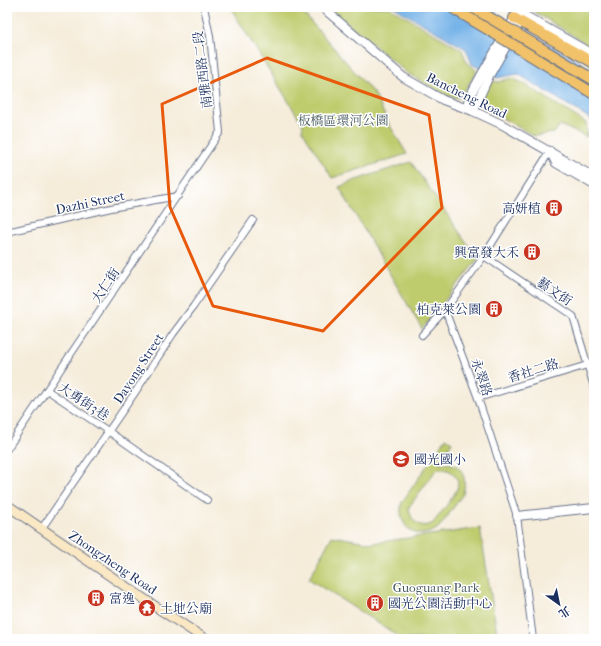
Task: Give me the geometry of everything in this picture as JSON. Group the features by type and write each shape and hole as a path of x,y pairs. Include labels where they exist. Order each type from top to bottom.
{"highway":[{"path":"451,7 594,94"},
{"path":"472,7 594,80"},
{"path":"518,18 594,63"}],"main road":[{"name":"Zhongzheng Road","path":"7,505 205,639"}],"street":[{"name":"南雅西路二段","path":"204,7 210,36 220,132"},
{"name":"Bancheng Road","path":"322,7 403,77 443,100 469,109 594,176"},
{"path":"510,7 518,18 594,55"},
{"path":"469,109 486,74 518,18"},
{"name":"大仁街","path":"7,449 220,132"},
{"name":"Bancheng Road","path":"550,152 556,163 594,185"},
{"path":"422,335 445,310 484,256 550,152"},
{"name":"Dazhi Street","path":"7,232 103,210 178,196"},
{"name":"Dayong Street","path":"42,528 252,220"},
{"name":"藝文街","path":"484,256 573,316 591,364 594,387"},
{"name":"永翠路","path":"445,310 478,398 517,516 533,639"},
{"name":"香社二路","path":"478,398 591,364"},
{"name":"大勇街3巷","path":"47,390 207,500"},
{"path":"517,516 594,508"}],"highlighted area":[{"path":"267,58 429,115 442,208 323,331 213,306 170,207 162,104"}],"green space":[{"name":"板橋區環河公園","path":"230,7 298,7 375,95 389,124 407,154 332,178 302,130 303,125"},
{"path":"328,7 389,7 462,50 467,62 477,71 460,98 447,96 407,73"},
{"path":"527,7 594,7 594,37 588,45"},
{"path":"511,78 523,83 586,123 587,137 560,125 554,133 534,136 483,107 482,95 491,81 498,82"},
{"path":"411,162 478,259 422,329 339,187"},
{"path":"446,438 452,442 439,463 452,464 461,470 464,480 463,494 440,526 436,530 421,534 410,530 403,521 401,515 402,502","holes":["443,469 451,471 454,474 458,484 457,489 450,501 433,523 428,525 420,525 416,523 411,516 409,507 436,470"]},
{"name":"Guoguang Park","path":"480,528 498,639 403,639 309,579 332,536 372,543"}],"water":[{"path":"394,7 486,7 594,71 594,121 518,74 497,78 472,64 466,49"}],"place":[{"name":"高妍植","path":"554,208"},
{"name":"興富發大禾","path":"532,252"},
{"name":"柏克萊公園","path":"494,309"},
{"name":"國光國小","path":"401,459"},
{"name":"富逸","path":"96,598"},
{"name":"國光公園活動中心","path":"375,603"},
{"name":"土地公廟","path":"147,608"}]}
